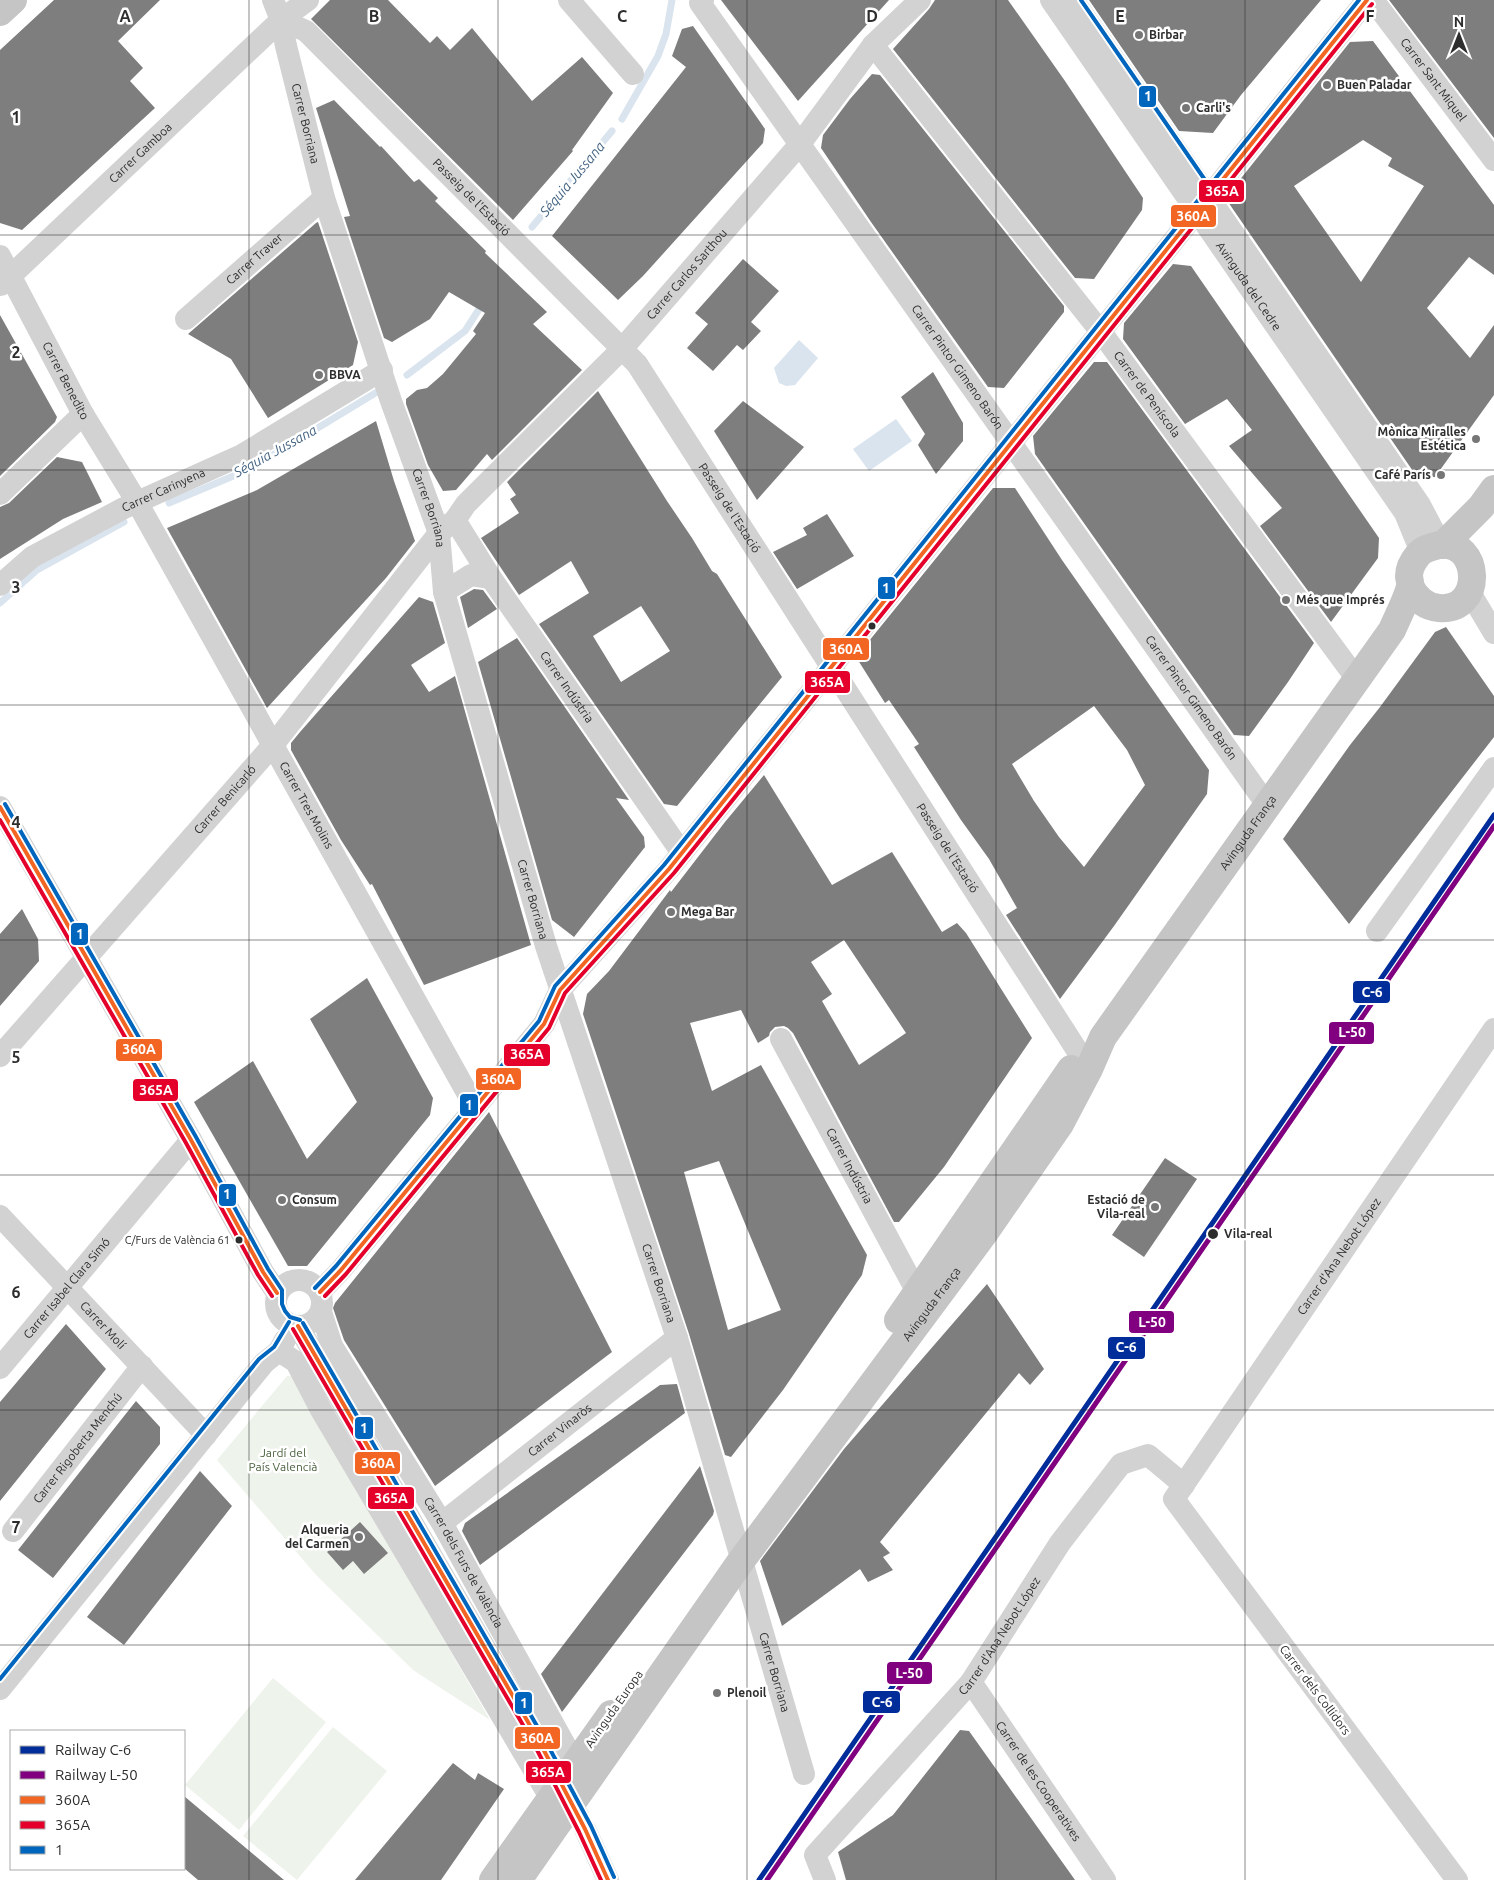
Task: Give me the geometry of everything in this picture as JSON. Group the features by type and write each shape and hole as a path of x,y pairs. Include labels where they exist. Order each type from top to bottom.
{"main road":[{"path":"0,12 13,0"},
{"path":"1442,549 1472,568 1472,583 1454,601 1419,600 1410,586 1410,567 1442,549 1488,498"},
{"name":"Avinguda França","path":"738,1549 917,1292 1084,1063 1356,678 1392,630 1410,586"},
{"name":"Avinguda França","path":"1392,630 1454,601"},
{"name":"Avinguda França","path":"738,1549 983,1235 1060,1124 1084,1063"},
{"name":"Avinguda Europa","path":"493,1880 575,1763 738,1549"},
{"name":"Avinguda Europa","path":"518,1880 738,1549"}],"street":[{"name":"Carrer Gamboa","path":"4,272 277,10 308,0"},
{"path":"569,0 633,74"},
{"name":"Carrer Carlos Sarthou","path":"447,527 466,504 622,349 800,144 873,45 920,0"},
{"name":"Avinguda del Cedre","path":"1051,0 1202,204 1420,505 1442,549"},
{"name":"Avinguda del Cedre","path":"1073,0 1202,204"},
{"path":"0,1689 206,1435 272,1357 273,1341 341,1270 544,1024 560,990 682,853 1367,0"},
{"name":"Carrer Sant Miquel","path":"1373,0 1494,160"},
{"name":"Carrer Pintor Gimeno Barón","path":"702,1 800,144 1267,805"},
{"name":"Carrer Borriana","path":"277,10 324,198 394,410 447,527 444,592 546,946 677,1338 804,1774"},
{"name":"Passeig de l'Estació","path":"277,10 306,31 637,364 1084,1063"},
{"name":"Carrer de Peníscola","path":"873,45 1101,332 1356,678"},
{"name":"Carrer Traver","path":"186,320 324,198"},
{"name":"Carrer Benedito","path":"4,272 83,414 137,502"},
{"name":"Carrer Carinyena","path":"0,585 32,557 137,502 242,454 382,370"},
{"path":"0,494 83,414"},
{"name":"Carrer Tres Molins","path":"137,502 475,1107"},
{"name":"Carrer Indústria","path":"447,527 491,578 682,853"},
{"name":"Carrer Benicarló","path":"0,1056 273,745 447,527"},
{"path":"444,592 471,575 491,578"},
{"path":"1454,601 1490,626"},
{"path":"1377,931 1494,768"},
{"path":"0,807 192,1140 263,1272 300,1312"},
{"name":"Carrer d'Ana Nebot López","path":"824,1880 815,1855 971,1682 1060,1543 1121,1464 1148,1455 1179,1492 1494,1030"},
{"name":"Carrer Indústria","path":"781,1039 917,1292"},
{"name":"Carrer Isabel Clara Simó","path":"0,1368 192,1140"},
{"name":"Carrer Molí","path":"0,1216 206,1435"},
{"name":"Carrer dels Furs de València","path":"300,1312 321,1367 539,1741"},
{"name":"Carrer dels Furs de València","path":"300,1312 332,1346 442,1523 575,1763"},
{"name":"Carrer Vinaròs","path":"442,1523 677,1338"},
{"path":"272,1357 296,1362 321,1410 550,1799"},
{"name":"Carrer Rigoberta Menchú","path":"13,1531 142,1366"},
{"name":"Carrer dels Furs de València","path":"321,1367 321,1410"},
{"name":"Carrer dels Collidors","path":"1179,1492 1457,1880"},
{"name":"Carrer de les Cooperatives","path":"971,1682 1105,1880"},
{"path":"585,1829 608,1880"}],"green space":[{"name":"Jardí del País Valencià","path":"287,1376 292,1376 490,1720 413,1670 317,1576 217,1460"},
{"path":"273,1678 326,1722 239,1830 185,1785"},
{"path":"333,1727 387,1771 297,1880 243,1836"}],"shaded area":[{"path":"799,340 818,358 795,385 786,386 779,383 774,368"},
{"path":"896,419 912,441 869,471 853,449"}],"building":[{"path":"54,0 160,0 118,41 143,68 130,81 155,108 22,230 0,223 0,50"},
{"path":"330,0 388,0 430,43 437,36 450,50 472,28 532,101 582,57 613,93 573,151 513,220 311,19"},
{"path":"721,0 889,0 798,101"},
{"path":"935,0 1008,0 1143,198 1142,210 1094,279 1075,278 893,49"},
{"path":"1089,0 1321,0 1241,95 1213,133 1179,131"},
{"path":"1389,0 1494,0 1494,138"},
{"path":"693,26 765,129 763,143 643,276 618,300 552,236 686,67 672,56 682,29"},
{"path":"1373,41 1494,205 1494,275 1469,257 1427,308 1470,358 1494,325 1494,395 1435,477 1417,477 1226,199 1350,42","holes":["1363,140 1392,158 1388,166 1424,186 1361,282 1294,186"]},
{"path":"872,74 880,75 1064,306 1064,312 1004,388 988,387 821,148 823,135"},
{"path":"334,100 381,146 414,182 419,179 438,198 435,201 486,251 485,253 547,312 533,324 582,370 492,460 487,454 456,490 443,491 428,465 406,404 406,399 417,390 427,388 443,374 476,334 473,331 485,313 449,292 430,319 392,342 384,338 344,217 350,216 316,108"},
{"path":"318,222 358,342 353,365 268,418 231,359 188,334"},
{"path":"743,259 779,291 751,322 761,331 743,350 737,345 713,371 687,348 708,324 695,313"},
{"path":"1173,264 1191,266 1379,538 1378,558 1331,622 1260,526 1282,508 1229,446 1252,430 1227,399 1185,424 1123,339 1124,323"},
{"path":"0,315 57,417 55,422 0,476"},
{"path":"1094,362 1107,362 1314,643 1249,736 1234,735 1035,454 1033,436"},
{"path":"933,372 963,423 963,441 936,474 918,445 925,434 901,397"},
{"path":"598,391 712,571 717,574 782,677 677,806 664,804 539,624 589,593 571,561 519,595 481,538 519,513 510,499 516,495 507,482","holes":["641,606 670,651 621,682 593,636"]},
{"path":"743,401 804,447 757,500 714,431"},
{"path":"376,421 415,541 386,578 267,708 167,528 257,490"},
{"path":"57,457 82,462 102,502 63,519 0,559 0,507 9,503"},
{"path":"993,488 1015,488 1062,560 1209,770 1207,794 1060,999 1006,915 1017,908 989,859 961,820 914,747 919,744 889,700 885,703 856,657","holes":["1094,706 1127,750 1145,785 1084,867 1059,837 1034,801 1012,764"]},
{"path":"827,514 854,556 797,589 773,552 807,535 803,528"},
{"path":"474,589 483,590 497,609 468,628 460,597"},
{"path":"419,597 433,602 445,643 411,665 429,692 455,676 531,945 424,985 372,884 370,885 341,840 291,750 291,743 300,732"},
{"path":"1446,627 1494,696 1494,737 1349,924 1283,839 1350,745 1435,632"},
{"path":"517,638 629,800 616,798 644,837 645,847 574,937 552,920 478,662"},
{"path":"764,775 832,885 892,852 942,932 957,923 966,933 1032,1038 944,1167 899,1222 894,1222 793,1033 788,1028 784,1026 775,1027 769,1036 758,1043 741,1010 690,1023 712,1091 761,1065 867,1255 862,1275 783,1390 731,1457 725,1455 689,1334 583,1014 587,994 609,971 670,890 671,892","holes":["844,940 906,1033 859,1065 822,1001 832,994 811,962","719,1161 781,1310 728,1330 684,1172"]},
{"path":"22,909 38,939 39,961 0,1006 0,934"},
{"path":"367,978 433,1098 430,1115 307,1266 288,1266 194,1102 253,1061 307,1159 357,1102 310,1019"},
{"path":"489,1112 612,1352 435,1486 344,1340 333,1308 335,1303"},
{"name":"Estació de Vila-real","path":"1165,1158 1197,1179 1144,1257 1112,1235"},
{"path":"987,1284 1044,1369 1030,1385 1019,1373 880,1542 890,1553 883,1557 893,1570 868,1582 860,1569 782,1626 760,1561 844,1449"},
{"path":"66,1324 106,1369 0,1501 0,1402"},
{"path":"677,1384 685,1413 480,1565 462,1531 465,1523 660,1385"},
{"path":"136,1401 160,1427 160,1444 53,1578 18,1550"},
{"path":"700,1466 714,1511 713,1515 562,1712 541,1674"},
{"path":"200,1471 232,1506 124,1645 87,1617"},
{"name":"Alqueria del Carmen","path":"360,1522 388,1553 364,1574 353,1561 343,1570 327,1552"},
{"path":"960,1730 969,1731 1075,1880 846,1880 838,1852 893,1815"},
{"path":"453,1763 475,1780 478,1773 504,1789 441,1880 355,1880"},
{"path":"185,1797 284,1880 198,1880 185,1869"}],"waterway":[{"name":"Séquia Jussana","path":"622,119 658,56 666,34 672,0"},
{"name":"Séquia Jussana","path":"532,227 612,131"},
{"name":"Séquia Jussana","path":"407,375 465,331 483,303"},
{"name":"Séquia Jussana","path":"169,503 250,469 377,392"},
{"name":"Séquia Jussana","path":"0,603 37,570 124,522"}],"tunnel":[{"path":"539,1741 585,1829"}],"rail line":[{"name":"C-6","path":"759,1880 1494,815"},
{"name":"L-50","path":"767,1880 1494,826"}],"transit line":[{"name":"1","path":"1081,0 1214,193"},
{"name":"1","path":"315,1288 336,1266 539,1021 555,986 664,865 1359,0"},
{"name":"360A","path":"320,1292 341,1270 544,1024 560,990 669,869 1367,0"},
{"name":"365A","path":"325,1296 346,1274 549,1028 565,993 674,873 1372,4"},
{"name":"1","path":"5,804 196,1137 268,1269 282,1290 282,1304 285,1311 290,1317 300,1320"},
{"name":"360A","path":"0,807 191,1140 263,1272 277,1293"},
{"name":"365A","path":"0,820 186,1143 258,1275 272,1296"},
{"name":"1","path":"0,1679 259,1359 274,1347 289,1322"},
{"name":"1","path":"303,1323 544,1738 591,1826 614,1877"},
{"name":"360A","path":"298,1326 539,1741 585,1829 608,1880"},
{"name":"365A","path":"293,1329 534,1744 601,1880"}],"place":[{"name":"Birbar","path":"1139,35"},
{"name":"Buen Paladar","path":"1327,85"},
{"name":"Carli's","path":"1186,108"},
{"name":"BBVA","path":"319,375"},
{"name":"Mònica Miralles Estética","path":"1476,439"},
{"name":"Café París","path":"1441,475"},
{"name":"Més que Imprés","path":"1286,600"},
{"name":"Mega Bar","path":"671,912"},
{"name":"Consum","path":"282,1200"},
{"name":"Estació de Vila-real","path":"1155,1207"},
{"name":"Vila-real","path":"1213,1234"},
{"name":"C/Furs de València 61","path":"239,1240"},
{"name":"Alqueria del Carmen","path":"359,1537"},
{"name":"Plenoil","path":"717,1693"}]}
